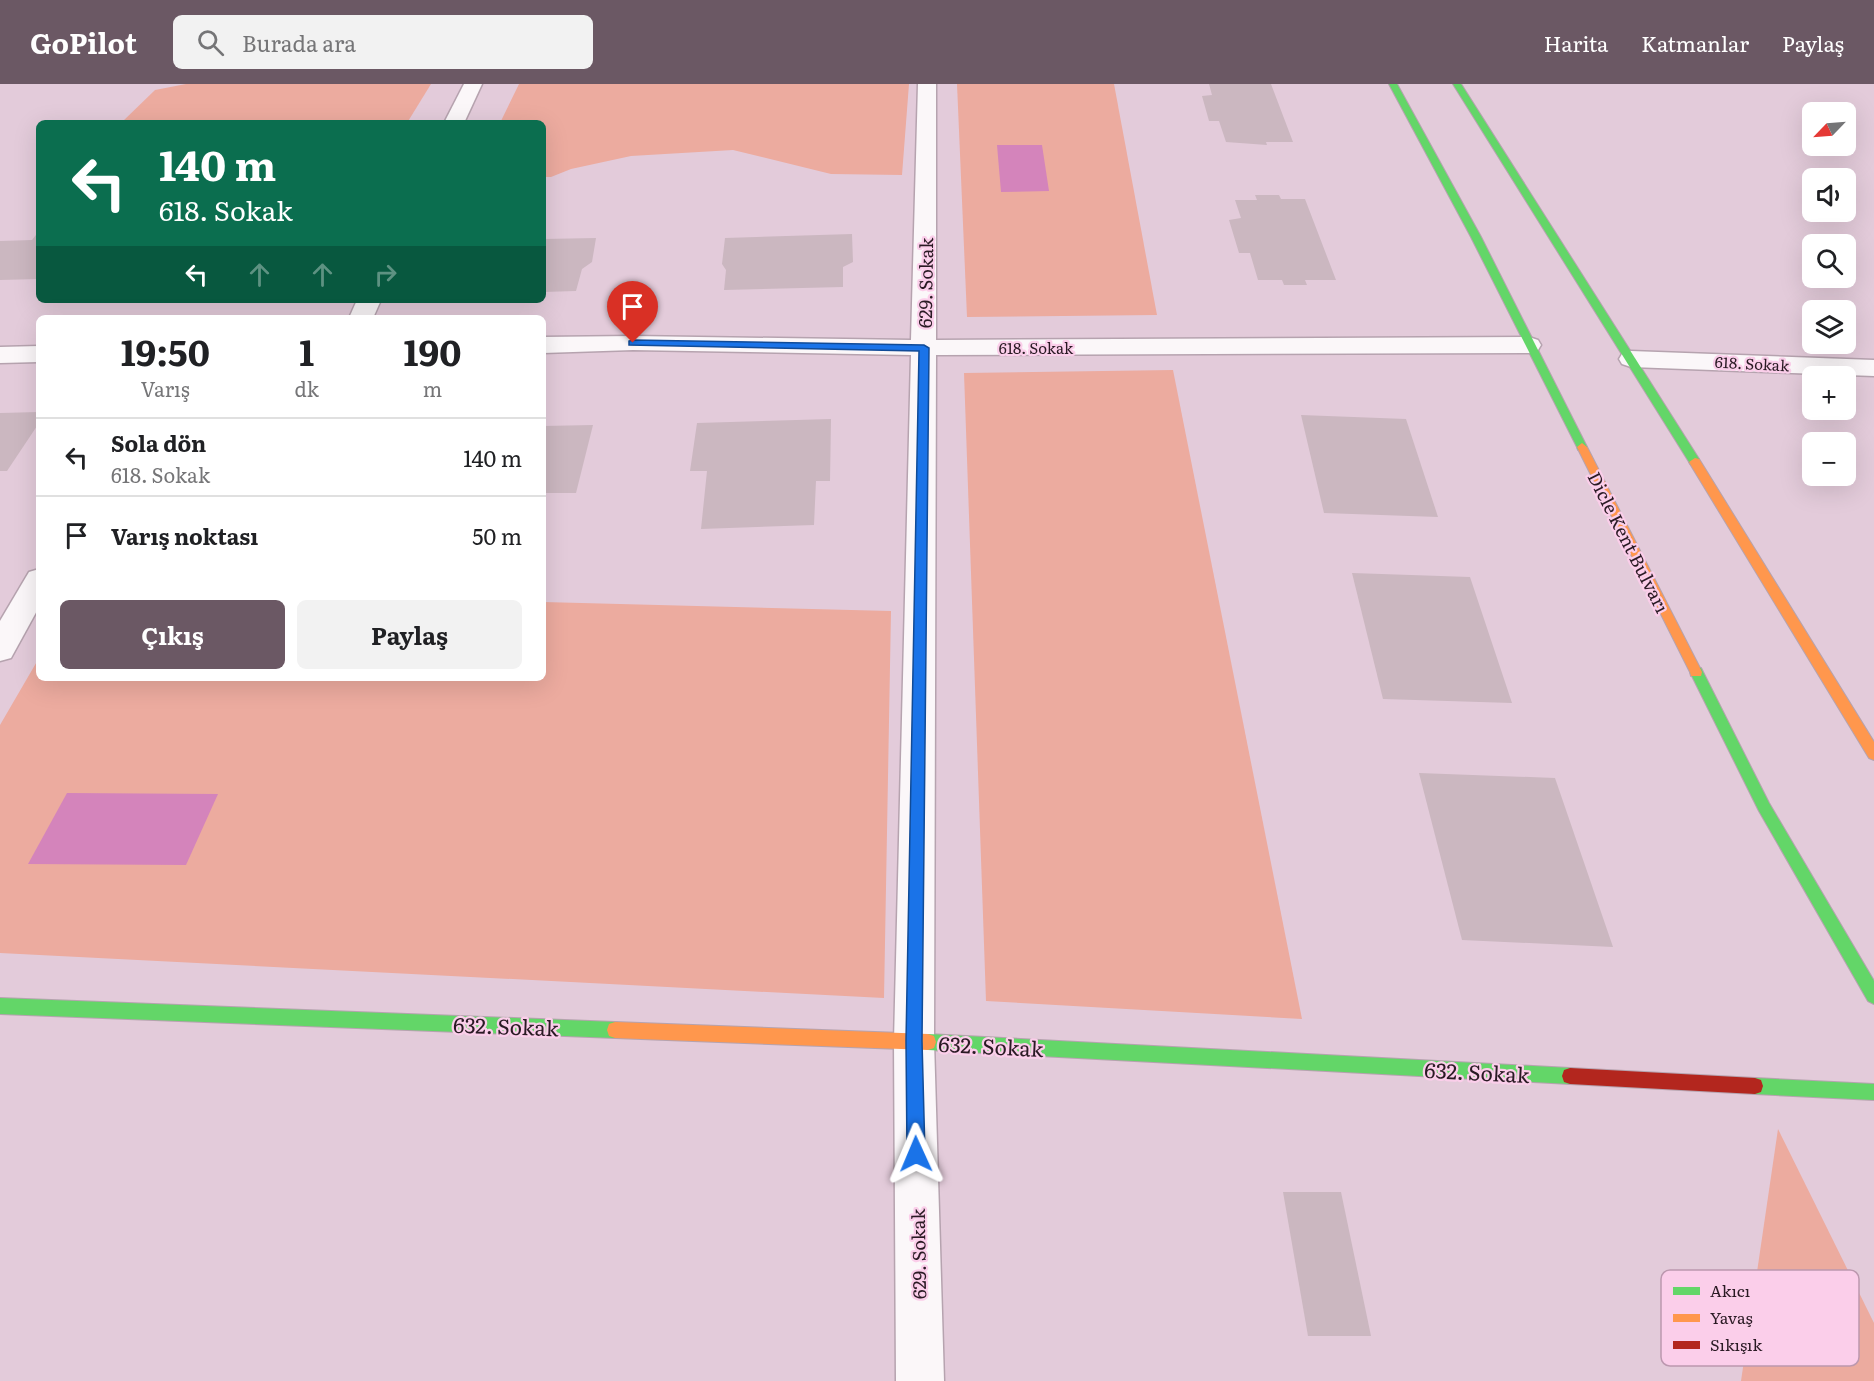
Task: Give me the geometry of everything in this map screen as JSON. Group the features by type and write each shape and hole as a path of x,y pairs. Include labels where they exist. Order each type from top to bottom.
{"main road":[{"name":"Dicle Kent Bulvarı","path":"1393,84 1476,237 1764,807 1874,996"},
{"path":"1457,84 1568,264 1631,359 1874,754"},
{"name":"632. Sokak","path":"0,1006 914,1041 1874,1092"}],"street":[{"path":"455,120 473,84"},
{"name":"629. Sokak","path":"920,1381 914,1041 927,84"},
{"name":"618. Sokak","path":"546,345 633,343 924,348 1529,345"},
{"path":"0,355 36,354"},
{"name":"618. Sokak","path":"1631,359 1874,368"},
{"path":"0,649 36,585"}],"shaded area":[{"path":"186,84 431,84 409,120 124,120 155,90"},
{"path":"519,84 909,84 902,175 831,174 733,150 631,156 546,177 546,120 501,120"},
{"path":"957,84 1114,84 1157,315 967,317"},
{"path":"997,145 1042,145 1049,191 1001,192"},
{"path":"1173,370 1302,1019 986,1001 964,373"},
{"path":"546,602 891,611 884,998 0,953 0,725 36,663 36,681 546,681"},
{"path":"67,793 218,794 186,865 28,864"},
{"path":"1778,1129 1848,1270 1757,1270"},
{"path":"1859,1293 1874,1323 1874,1381 1741,1381 1743,1366 1859,1366"}],"building":[{"path":"1209,84 1271,84 1293,142 1266,142 1267,145 1226,142 1219,121 1209,121 1202,96 1212,95"},
{"path":"1255,195 1279,195 1281,199 1305,199 1336,280 1305,280 1307,285 1284,285 1282,280 1258,280 1250,253 1239,253 1229,220 1241,218 1235,200 1257,200"},
{"path":"852,234 853,262 843,267 843,287 724,290 726,270 722,264 725,238"},
{"path":"36,235 36,279 0,280 0,241 32,240"},
{"path":"596,238 592,262 582,269 576,291 546,292 546,239"},
{"path":"36,412 36,428 7,471 0,471 0,413"},
{"path":"1301,415 1406,419 1438,517 1324,513"},
{"path":"831,419 830,481 816,481 814,525 701,529 707,471 690,471 697,423"},
{"path":"593,425 576,493 546,493 546,426"},
{"path":"1352,573 1470,577 1512,703 1383,699"},
{"path":"1419,773 1555,778 1613,947 1462,940"},
{"path":"1283,1192 1341,1192 1371,1336 1308,1336"}],"traffic: fast":[{"path":"1393,84 1476,237 1582,447"},
{"path":"1457,84 1695,462"},
{"path":"1696,672 1764,807 1874,996"},
{"path":"0,1006 615,1030"},
{"path":"928,1042 1570,1076"},
{"path":"1755,1086 1874,1092"}],"traffic: slow":[{"path":"1582,447 1696,672"},
{"path":"1695,462 1874,754"},
{"path":"615,1030 928,1042"}],"traffic: jam":[{"path":"1570,1076 1755,1086"}],"route":[{"path":"633,343 924,348 914,1041 916,1154"}]}
